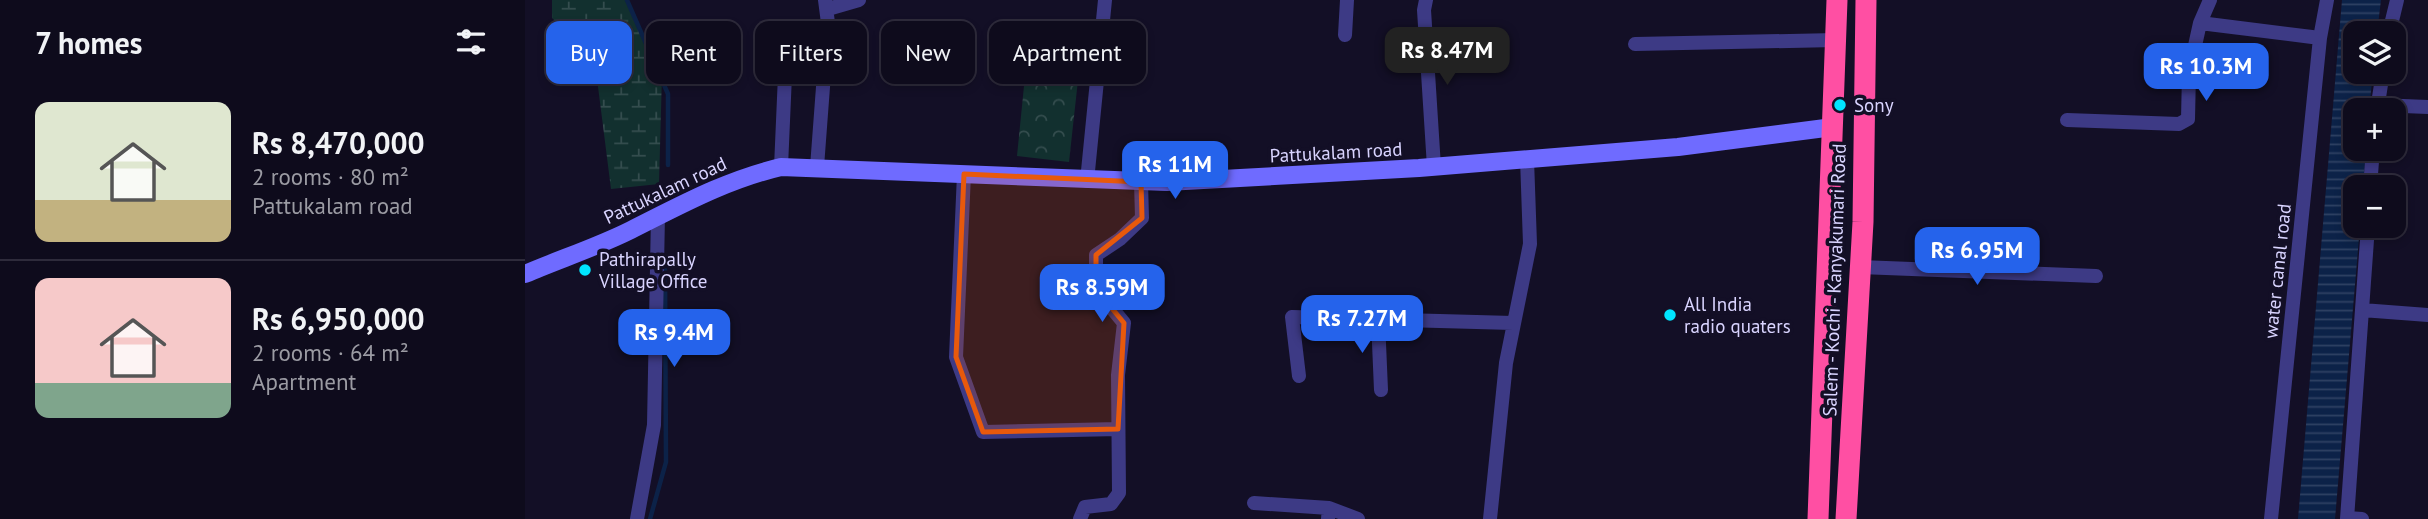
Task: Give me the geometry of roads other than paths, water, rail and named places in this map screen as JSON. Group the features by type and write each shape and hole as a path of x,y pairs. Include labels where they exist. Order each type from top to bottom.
{"highway":[{"path":"1818,519 1837,0"},
{"name":"Salem - Kochi - Kanyakumari Road","path":"1846,519 1860,267 1866,0"}],"main road":[{"name":"Pattukalam road","path":"525,274 630,230 712,188 747,175 781,167 1087,181 1216,180 1434,167 1728,142 1833,127"}],"street":[{"path":"817,167 826,47 830,38 826,4 859,0"},
{"path":"1087,181 1105,0"},
{"path":"1345,35 1347,0"},
{"path":"1426,0 1424,10 1434,167"},
{"path":"2067,120 2179,124 2188,120 2189,73 2200,23 2210,0"},
{"name":"water canal road","path":"2271,519 2321,33 2327,0"},
{"path":"2392,21 2397,0"},
{"path":"2200,23 2321,33"},
{"path":"1635,44 1836,40"},
{"path":"781,167 785,84"},
{"path":"2406,107 2428,107"},
{"path":"1490,519 1513,323 1530,244 1527,159"},
{"path":"964,174 956,357 983,432 1118,429"},
{"path":"1080,519 1085,507 1111,504 1119,493 1118,375 1124,323 1096,289 1096,255 1120,239 1142,218 1141,181"},
{"path":"637,519 654,425 657,215"},
{"path":"2362,519 2347,518 2367,238"},
{"path":"1860,267 2095,276"},
{"path":"2362,310 2428,315"},
{"path":"1299,376 1292,317 1513,323"},
{"path":"1378,320 1381,390"},
{"path":"1254,503 1358,519"}],"water":[{"path":"2342,0 2381,0 2378,21 2343,21 2343,84 2372,84 2370,98 2343,98 2343,161 2365,161 2364,175 2343,175 2343,238 2359,238 2335,519 2298,519"}],"waterway":[{"path":"627,0 668,94 668,165"},
{"path":"650,519 666,462 665,268"}],"place":[{"name":"Sony","path":"1840,105"},
{"name":"Pathirapally Village Office","path":"585,270"},
{"name":"All India radio quaters","path":"1670,315"}]}
